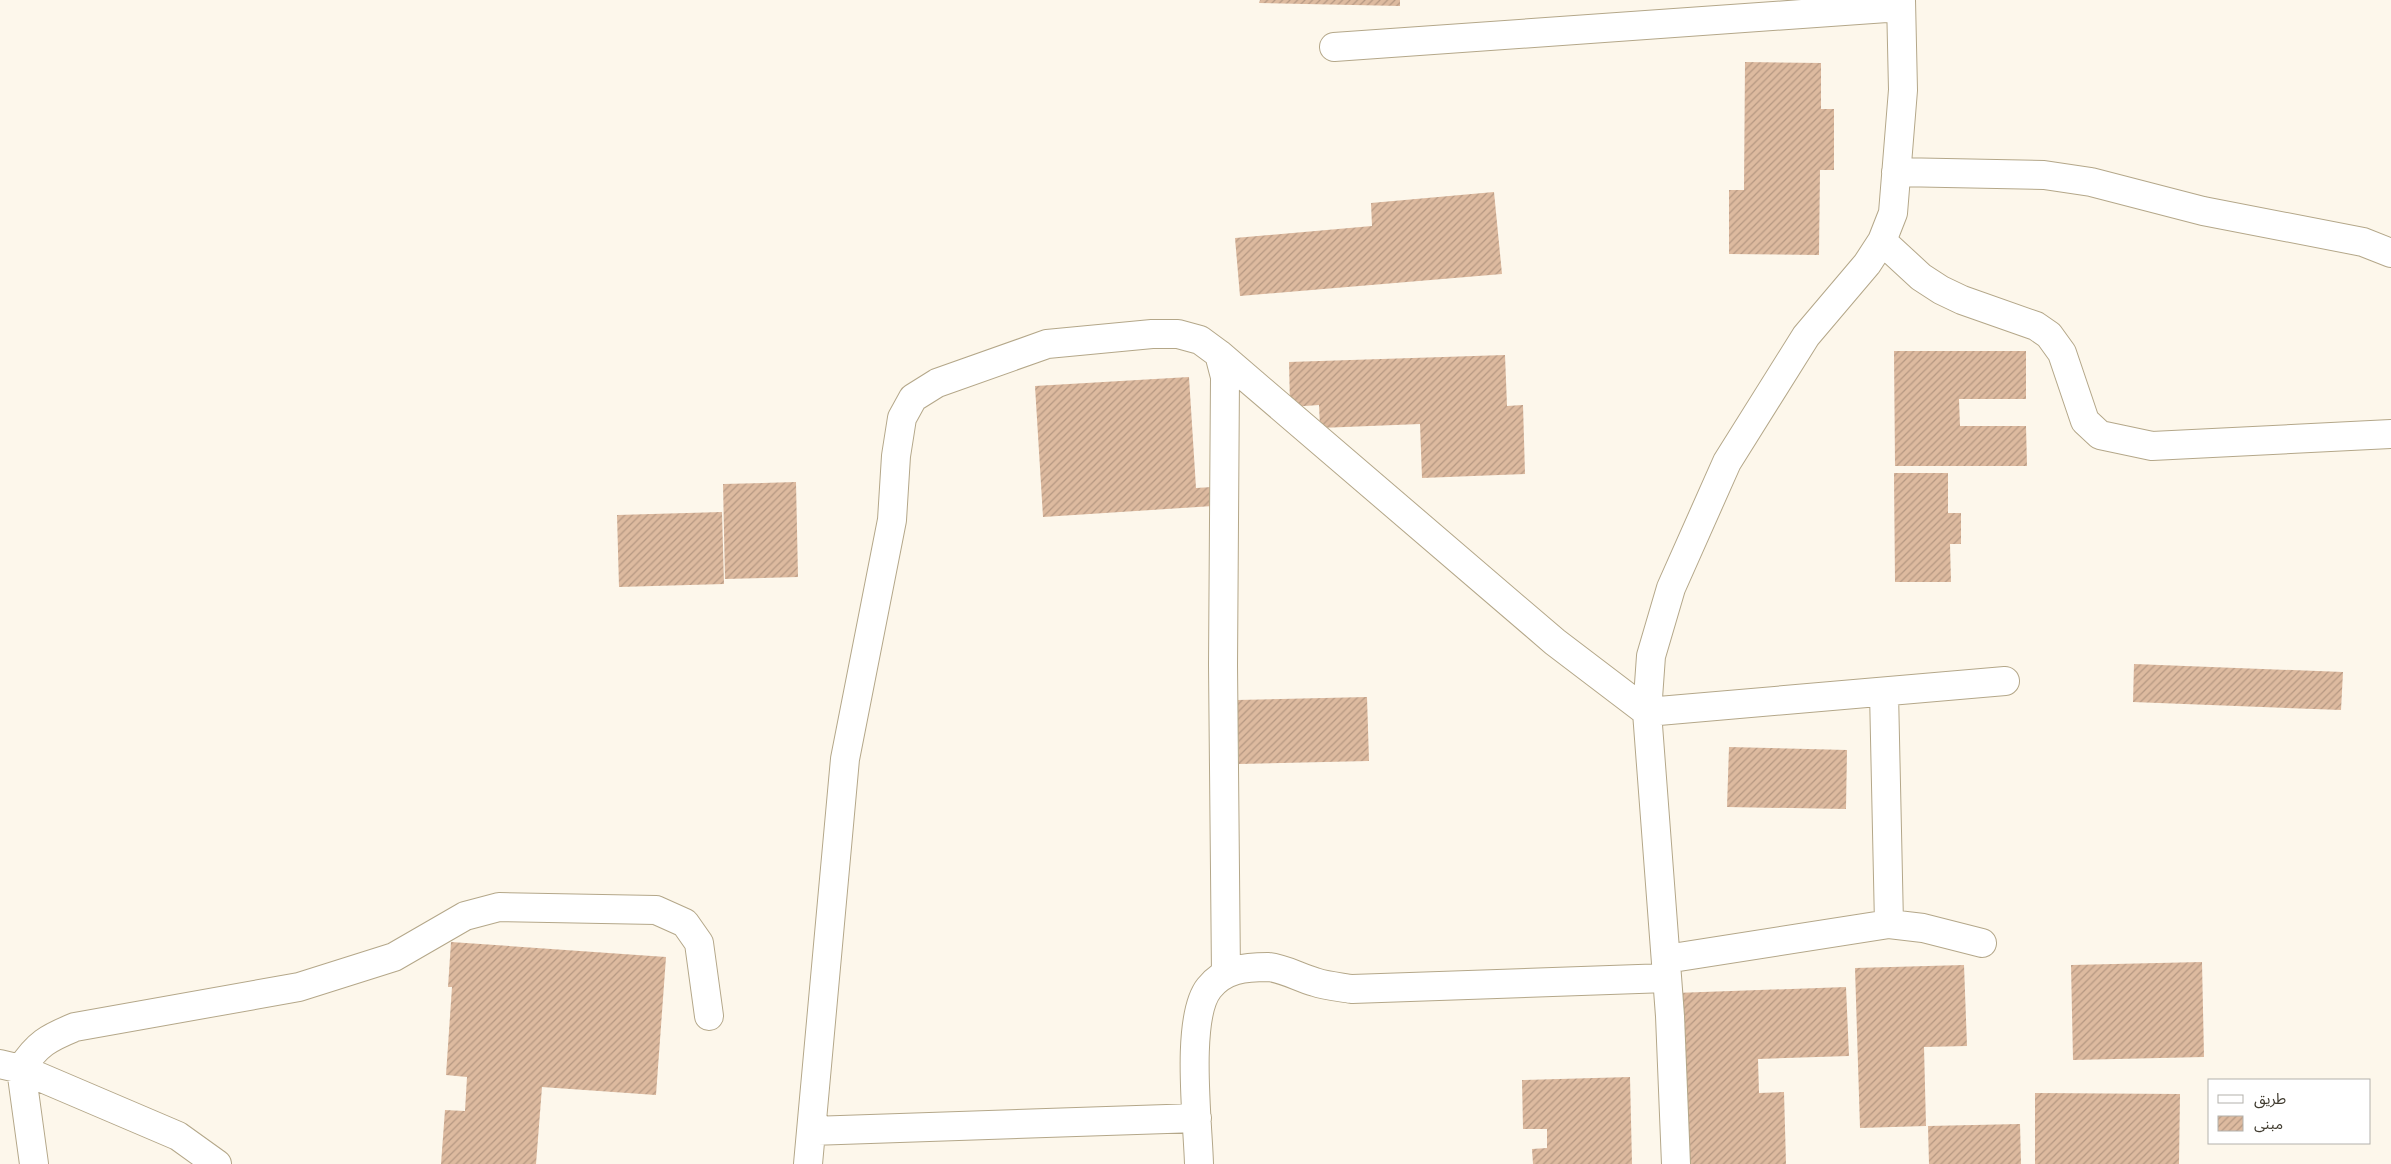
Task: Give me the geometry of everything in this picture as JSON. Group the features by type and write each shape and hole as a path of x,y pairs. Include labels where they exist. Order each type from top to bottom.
{"street":[{"path":"1334,47 1901,4 1903,90 1893,213 1882,241 1867,264 1806,336 1727,462 1671,588 1651,656 1646,712 1666,969 1676,1164"},
{"path":"1896,172 2044,176 2091,182 2203,211 2363,242 2391,253"},
{"path":"1882,241 1921,277 1942,290 1962,300 2036,326 2049,335 2062,353 2085,421 2100,435 2152,446 2391,434"},
{"path":"808,1164 846,759 892,520 896,456 902,418 913,398 937,383 1047,344 1152,334 1178,334 1200,340 1219,354 1555,642 1646,712 2005,681"},
{"path":"1219,354 1225,377 1223,675 1226,974"},
{"path":"1884,692 1889,924"},
{"path":"10,1066 54,1036 75,1027 300,987 394,957 465,916 499,907 656,910 685,923 699,943 709,1016"},
{"path":"1199,1164 1195,1044 1198,1011 1209,988 1226,974 1239,968 1270,967 1317,984 1352,989 1666,969 1889,924 1948,932 1982,943"},
{"path":"10,1066 34,1164"},
{"path":"10,1066 178,1136 217,1164"},
{"path":"811,1131 1197,1118"}],"building":[{"path":"1260,0 1400,0 1400,6 1259,3"},
{"path":"1745,62 1821,63 1821,109 1834,109 1834,170 1820,170 1819,255 1729,254 1729,190 1744,190"},
{"path":"1494,192 1502,274 1240,296 1235,238 1372,226 1371,203"},
{"path":"1894,351 2026,351 2026,399 1959,399 1960,426 2026,426 2027,466 1895,466"},
{"path":"1505,355 1507,406 1523,405 1525,474 1422,478 1420,424 1320,428 1319,405 1290,407 1289,362"},
{"path":"1189,377 1196,488 1212,487 1213,506 1043,517 1035,386"},
{"path":"1894,473 1948,473 1948,513 1961,513 1961,544 1950,544 1951,582 1895,582"},
{"path":"796,482 798,577 725,579 723,484"},
{"path":"722,512 724,584 619,587 617,515"},
{"path":"2134,664 2343,672 2341,710 2133,702"},
{"path":"1367,697 1369,761 1239,764 1237,700"},
{"path":"1729,747 1847,750 1846,809 1727,807"},
{"path":"451,942 666,957 656,1095 542,1087 536,1164 441,1164 445,1110 465,1111 467,1077 446,1075 452,987 448,987"},
{"path":"2202,962 2204,1057 2073,1060 2071,965"},
{"path":"1964,965 1967,1046 1924,1047 1926,1126 1860,1128 1855,968"},
{"path":"1846,987 1849,1056 1758,1059 1759,1093 1784,1092 1786,1164 1682,1164 1675,993"},
{"path":"1630,1077 1632,1164 1533,1164 1532,1149 1547,1148 1547,1129 1523,1129 1522,1080"},
{"path":"2035,1093 2180,1094 2179,1164 2035,1164"},
{"path":"2020,1124 2021,1164 1929,1164 1928,1126"}]}
